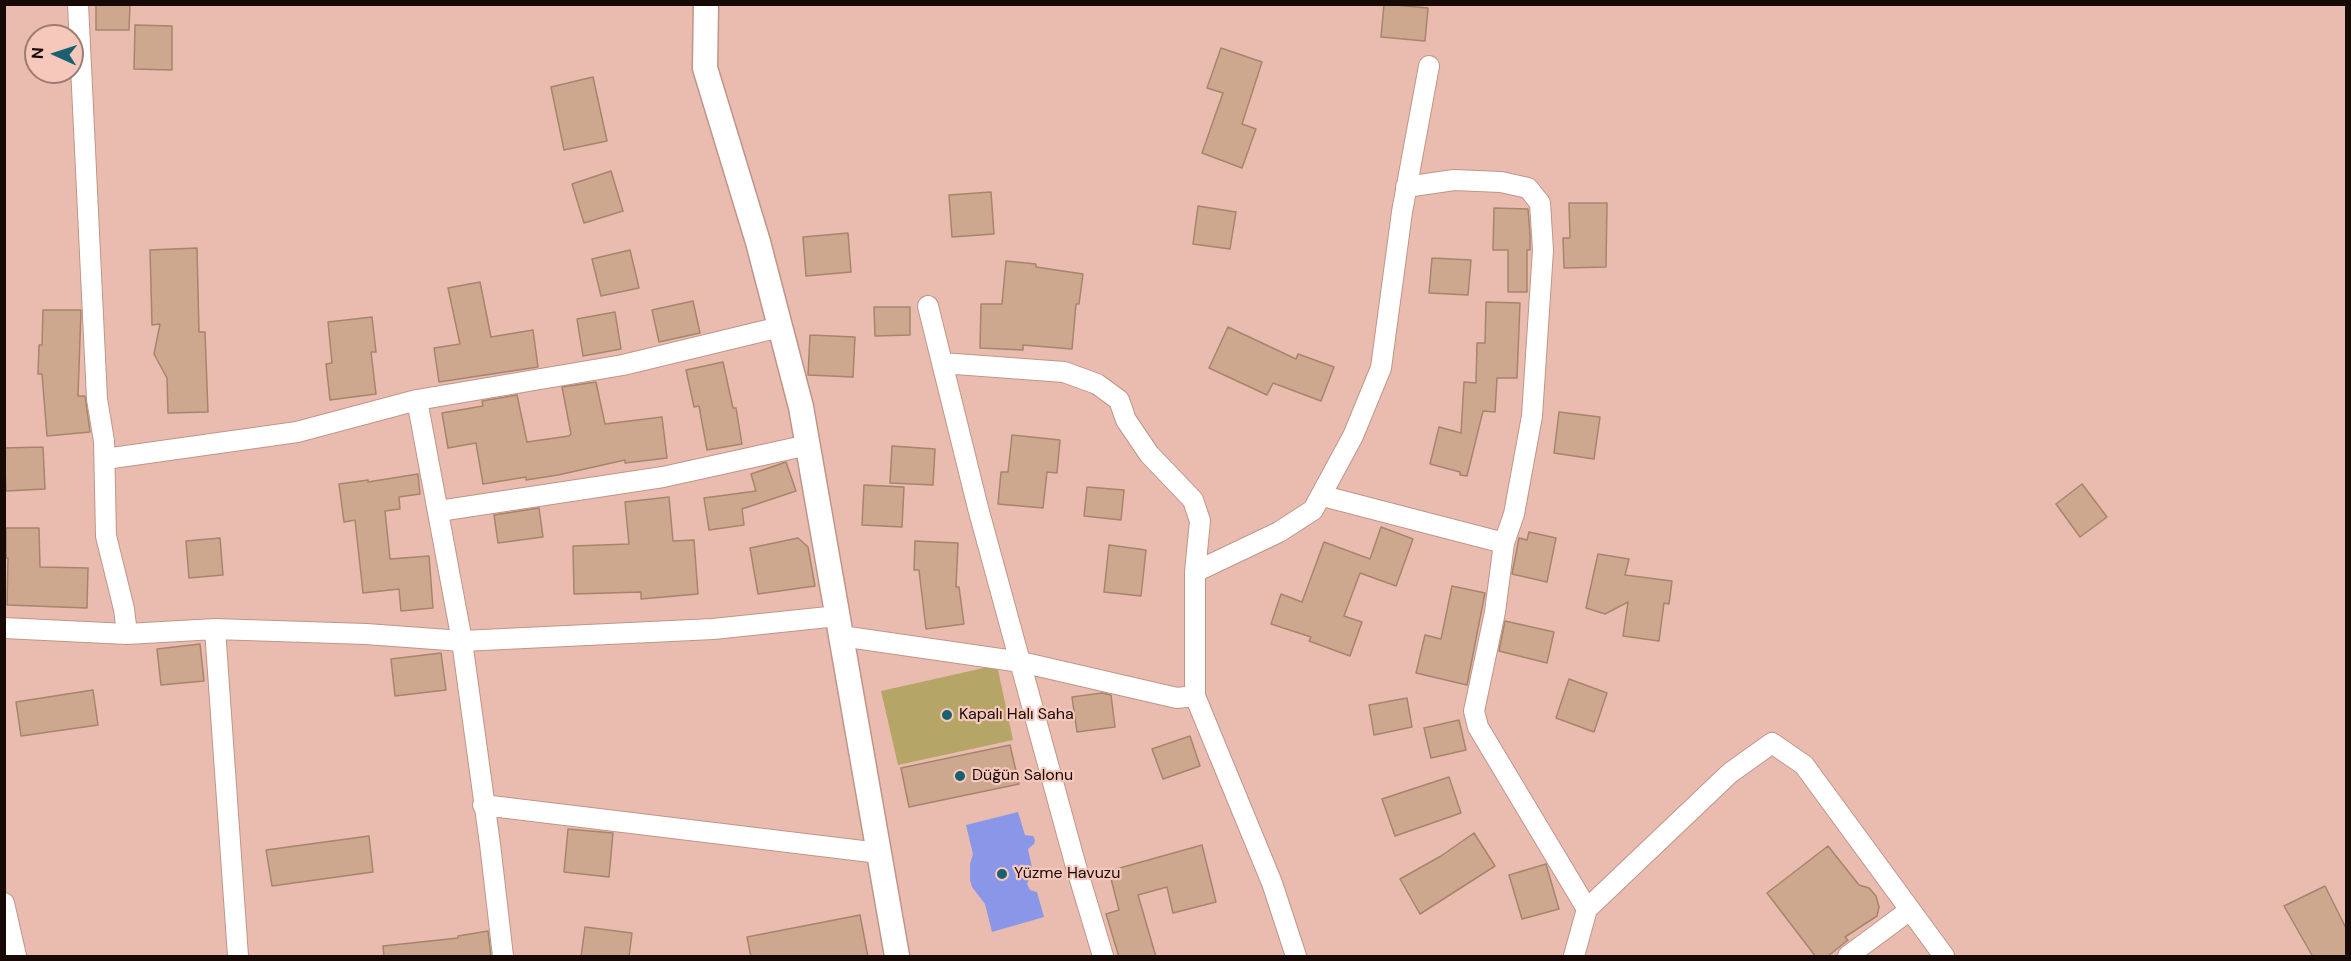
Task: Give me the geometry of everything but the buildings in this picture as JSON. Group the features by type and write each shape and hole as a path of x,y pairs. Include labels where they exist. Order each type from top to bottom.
{"street":[{"path":"78,4 97,399 105,459 106,536 128,634"},
{"path":"705,4 705,68 758,242 801,407 897,957"},
{"path":"1196,572 1279,532 1313,510 1323,496 1353,436 1381,368 1406,187 1429,66"},
{"path":"1406,187 1454,180 1501,182 1528,188 1540,203 1543,250 1532,416 1514,514 1504,543 1495,612 1474,711 1478,727 1587,909"},
{"path":"928,306 978,508 1103,957"},
{"path":"105,459 297,432 417,400 624,365 780,327"},
{"path":"942,363 1064,372 1097,384 1119,400 1126,420 1149,454 1192,500 1200,521 1196,572 1195,696 1272,883 1296,957"},
{"path":"417,400 462,641 503,957"},
{"path":"439,511 663,477 808,445"},
{"path":"1323,496 1504,543"},
{"path":"4,628 128,634 215,629 366,634 462,641 702,629 839,626 1021,662 1177,698 1195,696"},
{"path":"215,629 238,957"},
{"path":"1574,957 1587,909 1730,773 1772,743 1803,765 1944,957"},
{"path":"483,805 879,853"},
{"path":"4,903 16,957"},
{"path":"1848,957 1910,910"}],"shaded area":[{"name":"Kapalı Halı Saha","path":"997,665 1013,740 898,765 881,691"}],"water":[{"name":"Yüzme Havuzu","path":"1018,812 1025,835 1033,836 1035,840 1028,849 1034,877 1029,879 1027,884 1030,890 1037,892 1044,917 992,932 985,904 972,887 970,880 970,864 973,854 966,825"}],"place":[{"name":"Kapalı Halı Saha","path":"947,715"},
{"name":"Düğün Salonu","path":"960,776"},
{"name":"Yüzme Havuzu","path":"1002,874"}]}
